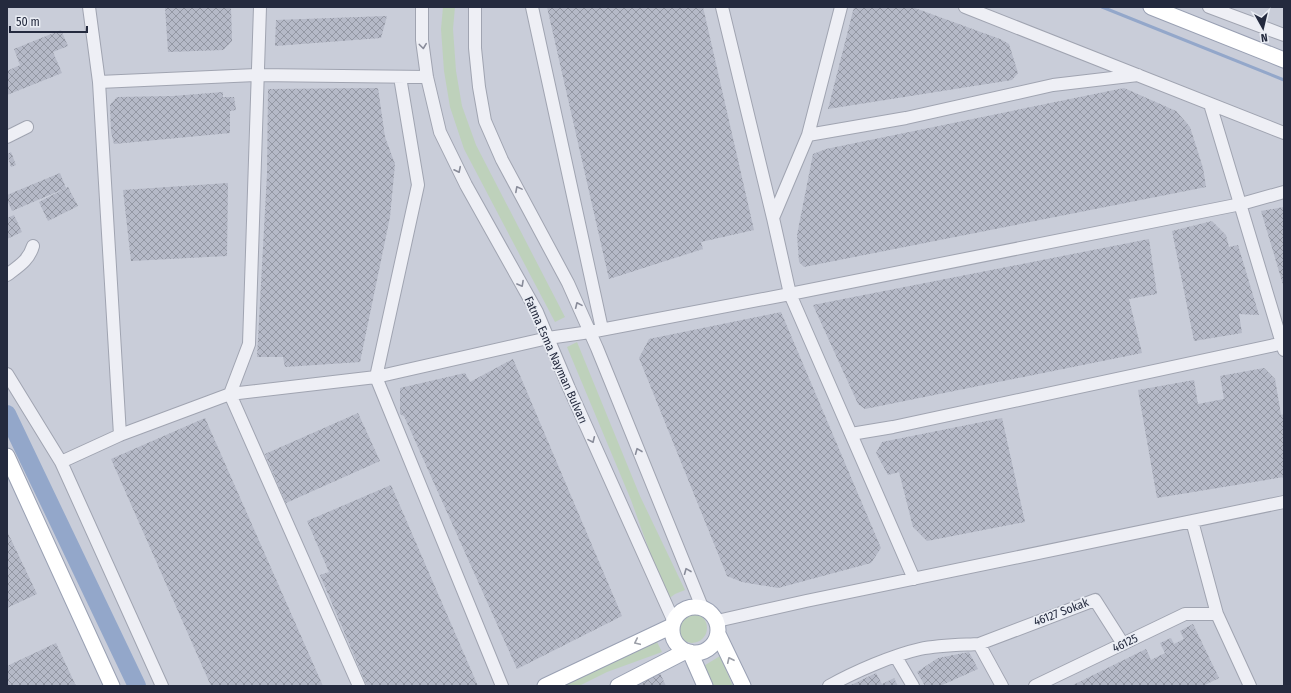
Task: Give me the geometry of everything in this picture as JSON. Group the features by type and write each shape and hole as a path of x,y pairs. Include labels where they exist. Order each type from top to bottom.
{"main road":[{"path":"1151,7 1284,60"},
{"path":"7,456 112,686"},
{"path":"718,628 716,641 711,647 698,653 688,652 679,647 674,640 672,633 673,624 682,611 688,608 702,607 708,610 713,615 743,686"},
{"path":"545,686 673,624"},
{"path":"618,686 688,652"},
{"path":"688,652 705,686"}],"street":[{"path":"89,7 99,82 120,434"},
{"path":"260,7 249,344 230,394 358,686"},
{"name":"Fatma Esma Nayman Bulvarı","path":"422,7 422,40 427,77 440,132 466,185 537,312 673,624"},
{"path":"475,7 475,48 479,87 485,121 502,160 568,283 590,332 702,607"},
{"path":"532,7 602,329"},
{"path":"722,7 790,294 914,579"},
{"path":"773,218 808,135 841,7"},
{"path":"965,7 1284,133"},
{"path":"1209,7 1283,31"},
{"path":"99,82 257,75 427,77"},
{"path":"808,135 906,118 1053,85 1138,75"},
{"path":"400,77 418,185 376,377 502,686"},
{"path":"851,434 893,427 1283,346 1210,104"},
{"path":"7,137 27,127"},
{"path":"61,462 120,434 230,394 376,377 548,338 590,332 790,294 1241,204 1284,192"},
{"path":"7,275 25,262 34,246"},
{"path":"7,374 61,462 162,686"},
{"path":"718,628 914,579 1284,502"},
{"path":"1192,521 1217,614 1248,685"},
{"name":"46127 Sokak","path":"830,686 845,677 896,657 921,649 979,644 1095,600 1123,644"},
{"name":"46125","path":"1035,686 1185,614 1217,614"},
{"path":"979,644 1002,686"},
{"path":"896,657 913,686"}],"shaded area":[{"path":"7,7 1284,7 1284,686 7,686"}],"green space":[{"path":"443,7 455,7 453,29 456,71 462,106 476,145 565,317 555,322 464,149 450,107 444,71 441,29"},
{"path":"577,342 640,496 685,590 675,594 667,600 631,500 567,347"},
{"path":"692,613 703,617 707,628 703,639 692,643 681,639 677,628 681,617"},
{"path":"654,636 662,652 607,672 579,686 565,686"},
{"path":"720,656 733,686 714,686 702,667"}],"building":[{"path":"165,7 231,7 232,41 223,50 168,52"},
{"path":"547,7 703,7 754,230 701,242 703,249 609,279"},
{"path":"854,7 912,7 1000,39 1009,44 1018,73 1012,80 828,109"},
{"path":"387,16 381,38 275,46 276,20"},
{"path":"61,30 68,46 53,52 62,73 7,95 7,71 20,65 14,49"},
{"path":"378,88 385,137 395,164 390,217 360,362 285,367 283,357 257,357 267,174 268,89"},
{"path":"1124,88 1176,111 1190,127 1203,168 1206,187 804,267 799,262 797,235 813,154 826,149"},
{"path":"223,92 223,97 234,97 236,110 230,111 230,133 114,144 111,132 110,105 117,97 173,96"},
{"path":"11,152 16,165 11,167 7,154"},
{"path":"60,173 66,188 12,211 7,200 7,195"},
{"path":"228,183 227,256 131,261 123,190"},
{"path":"68,187 78,206 48,221 39,202"},
{"path":"1284,207 1284,288 1261,211"},
{"path":"14,215 22,232 7,239 7,218"},
{"path":"1212,221 1226,235 1229,247 1238,245 1259,315 1239,314 1242,333 1194,341 1172,231"},
{"path":"1149,239 1157,294 1129,299 1142,353 865,409 858,404 813,305"},
{"path":"781,312 881,548 871,563 778,588 742,582 727,576 639,358 649,339"},
{"path":"513,359 622,616 517,669 404,416 400,414 400,388 465,373 470,382"},
{"path":"1264,368 1275,379 1281,415 1284,414 1284,477 1157,498 1138,390 1194,380 1198,404 1224,399 1220,376"},
{"path":"358,413 380,461 286,503 265,454"},
{"path":"205,418 323,686 211,686 111,459"},
{"path":"1002,418 1025,522 927,541 913,527 899,472 888,475 876,453 882,442"},
{"path":"391,485 478,686 367,686 320,575 329,572 307,521"},
{"path":"7,531 37,594 7,608"},
{"path":"1193,624 1219,678 1203,686 1071,686 1146,649 1151,660 1165,653 1160,643 1171,638 1174,644 1184,639 1180,631"},
{"path":"56,643 76,686 7,686 7,666"},
{"path":"969,652 978,669 940,686 925,686 917,672 938,658"},
{"path":"660,673 666,686 634,686"},
{"path":"876,673 882,684 894,678 898,686 849,686"}],"waterway":[{"path":"1102,7 1284,80"},
{"path":"7,414 137,686"}]}
